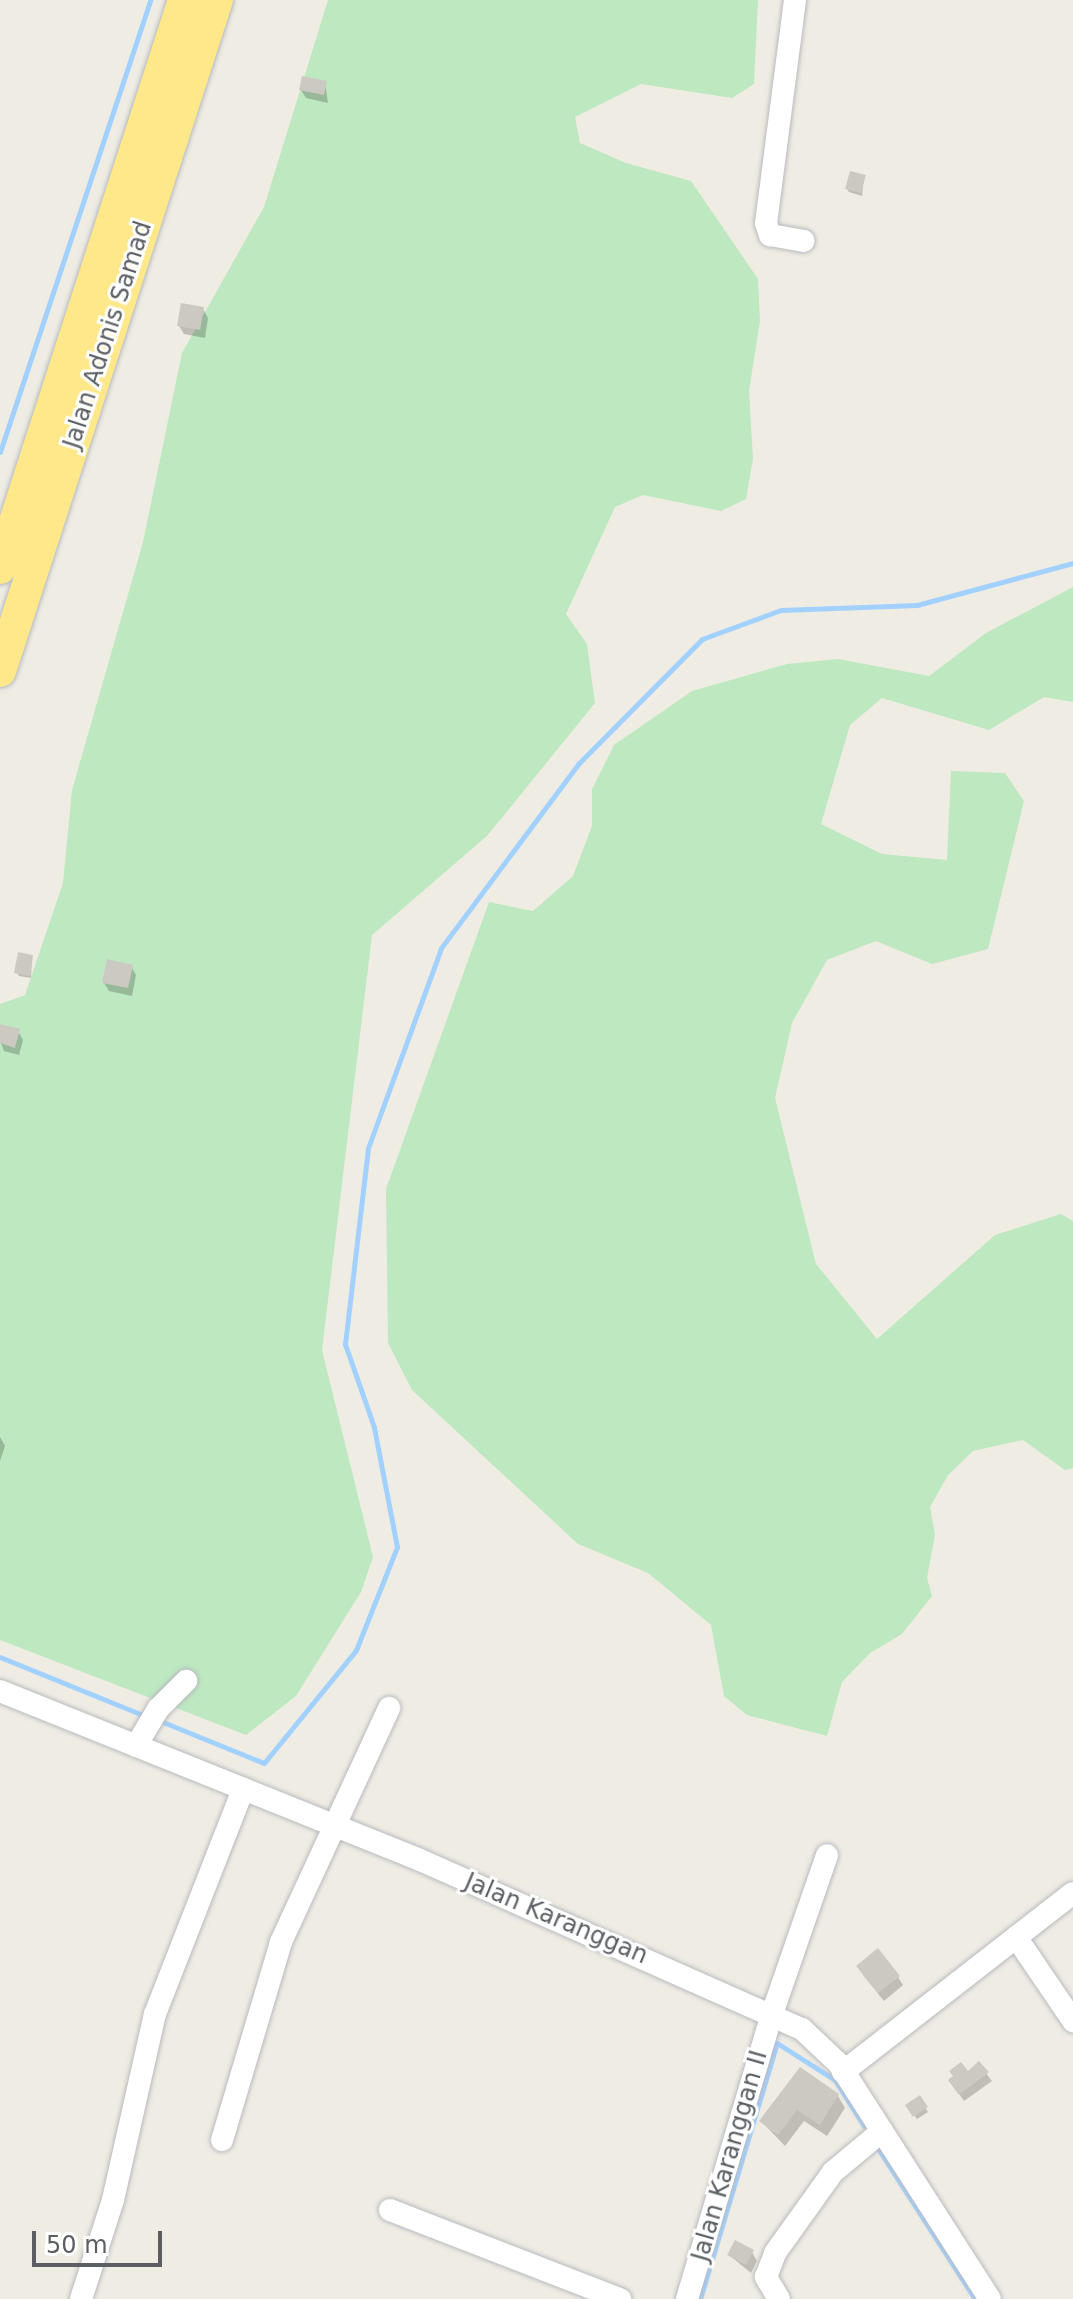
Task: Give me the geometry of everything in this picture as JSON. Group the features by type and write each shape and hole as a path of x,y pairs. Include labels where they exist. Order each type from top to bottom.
{"highway":[{"name":"Jalan Adonis Samad","path":"0,568 184,0"},
{"name":"Jalan Adonis Samad","path":"0,671 217,0"}],"street":[{"path":"795,0 766,223 770,235 803,241"},
{"path":"136,1746 153,1717 186,1681"},
{"name":"Jalan Karanggan","path":"0,1691 335,1826 802,2029 843,2072 990,2299"},
{"path":"222,2140 281,1942 389,1708"},
{"path":"81,2299 113,2200 155,2014 243,1789"},
{"name":"Jalan Karanggan II","path":"687,2299 772,2014 827,1855"},
{"path":"843,2072 1073,1893"},
{"path":"1016,1937 1073,2021"},
{"path":"779,2299 766,2277 775,2253 833,2172 882,2131"},
{"path":"390,2210 620,2299"}],"green space":[{"path":"328,0 758,0 754,84 732,98 641,84 575,117 580,143 626,163 691,181 758,279 760,321 749,391 753,459 746,499 721,511 643,495 615,507 566,614 587,644 595,703 487,836 372,935 322,1350 373,1557 361,1592 296,1696 246,1735 0,1640 0,1004 25,995 63,883 72,790 143,542 182,353 264,207"},
{"path":"1073,587 1073,702 1044,697 989,730 882,698 850,725 821,824 882,854 947,860 951,771 1005,773 1024,801 988,949 932,964 876,941 827,960 792,1023 775,1098 816,1264 877,1339 995,1235 1061,1214 1073,1221 1073,1468 1065,1470 1023,1440 973,1451 948,1475 930,1507 935,1534 927,1578 932,1596 902,1634 870,1653 842,1682 827,1736 747,1715 724,1696 711,1625 648,1573 578,1544 412,1390 388,1343 386,1189 489,902 533,911 573,876 592,826 592,789 614,745 692,691 787,664 838,659 929,676 986,633"}],"building":[{"path":"302,76 327,81 324,95 299,90"},
{"path":"850,171 866,175 861,193 845,189"},
{"path":"181,303 204,307 200,330 177,326"},
{"path":"18,952 33,955 30,976 14,973"},
{"path":"107,959 133,965 128,988 102,983"},
{"path":"0,1024 20,1029 15,1048 0,1043"},
{"path":"878,1948 900,1976 878,1993 856,1966"},
{"path":"979,2061 989,2072 959,2095 948,2080 953,2076 949,2071 961,2062 968,2071"},
{"path":"800,2067 839,2094 820,2125 797,2110 778,2135 759,2121"},
{"path":"920,2095 928,2107 913,2117 905,2105"},
{"path":"735,2240 754,2250 746,2265 727,2255"}],"waterway":[{"path":"0,452 150,0"},
{"path":"158,1720 264,1763 356,1650 397,1547 374,1427 345,1344 368,1148 441,948 578,764 702,639 781,610 917,605 1073,563"},
{"path":"0,1657 148,1717"},
{"path":"700,2299 777,2043 835,2080 864,2126"},
{"path":"879,2150 975,2299"}]}
